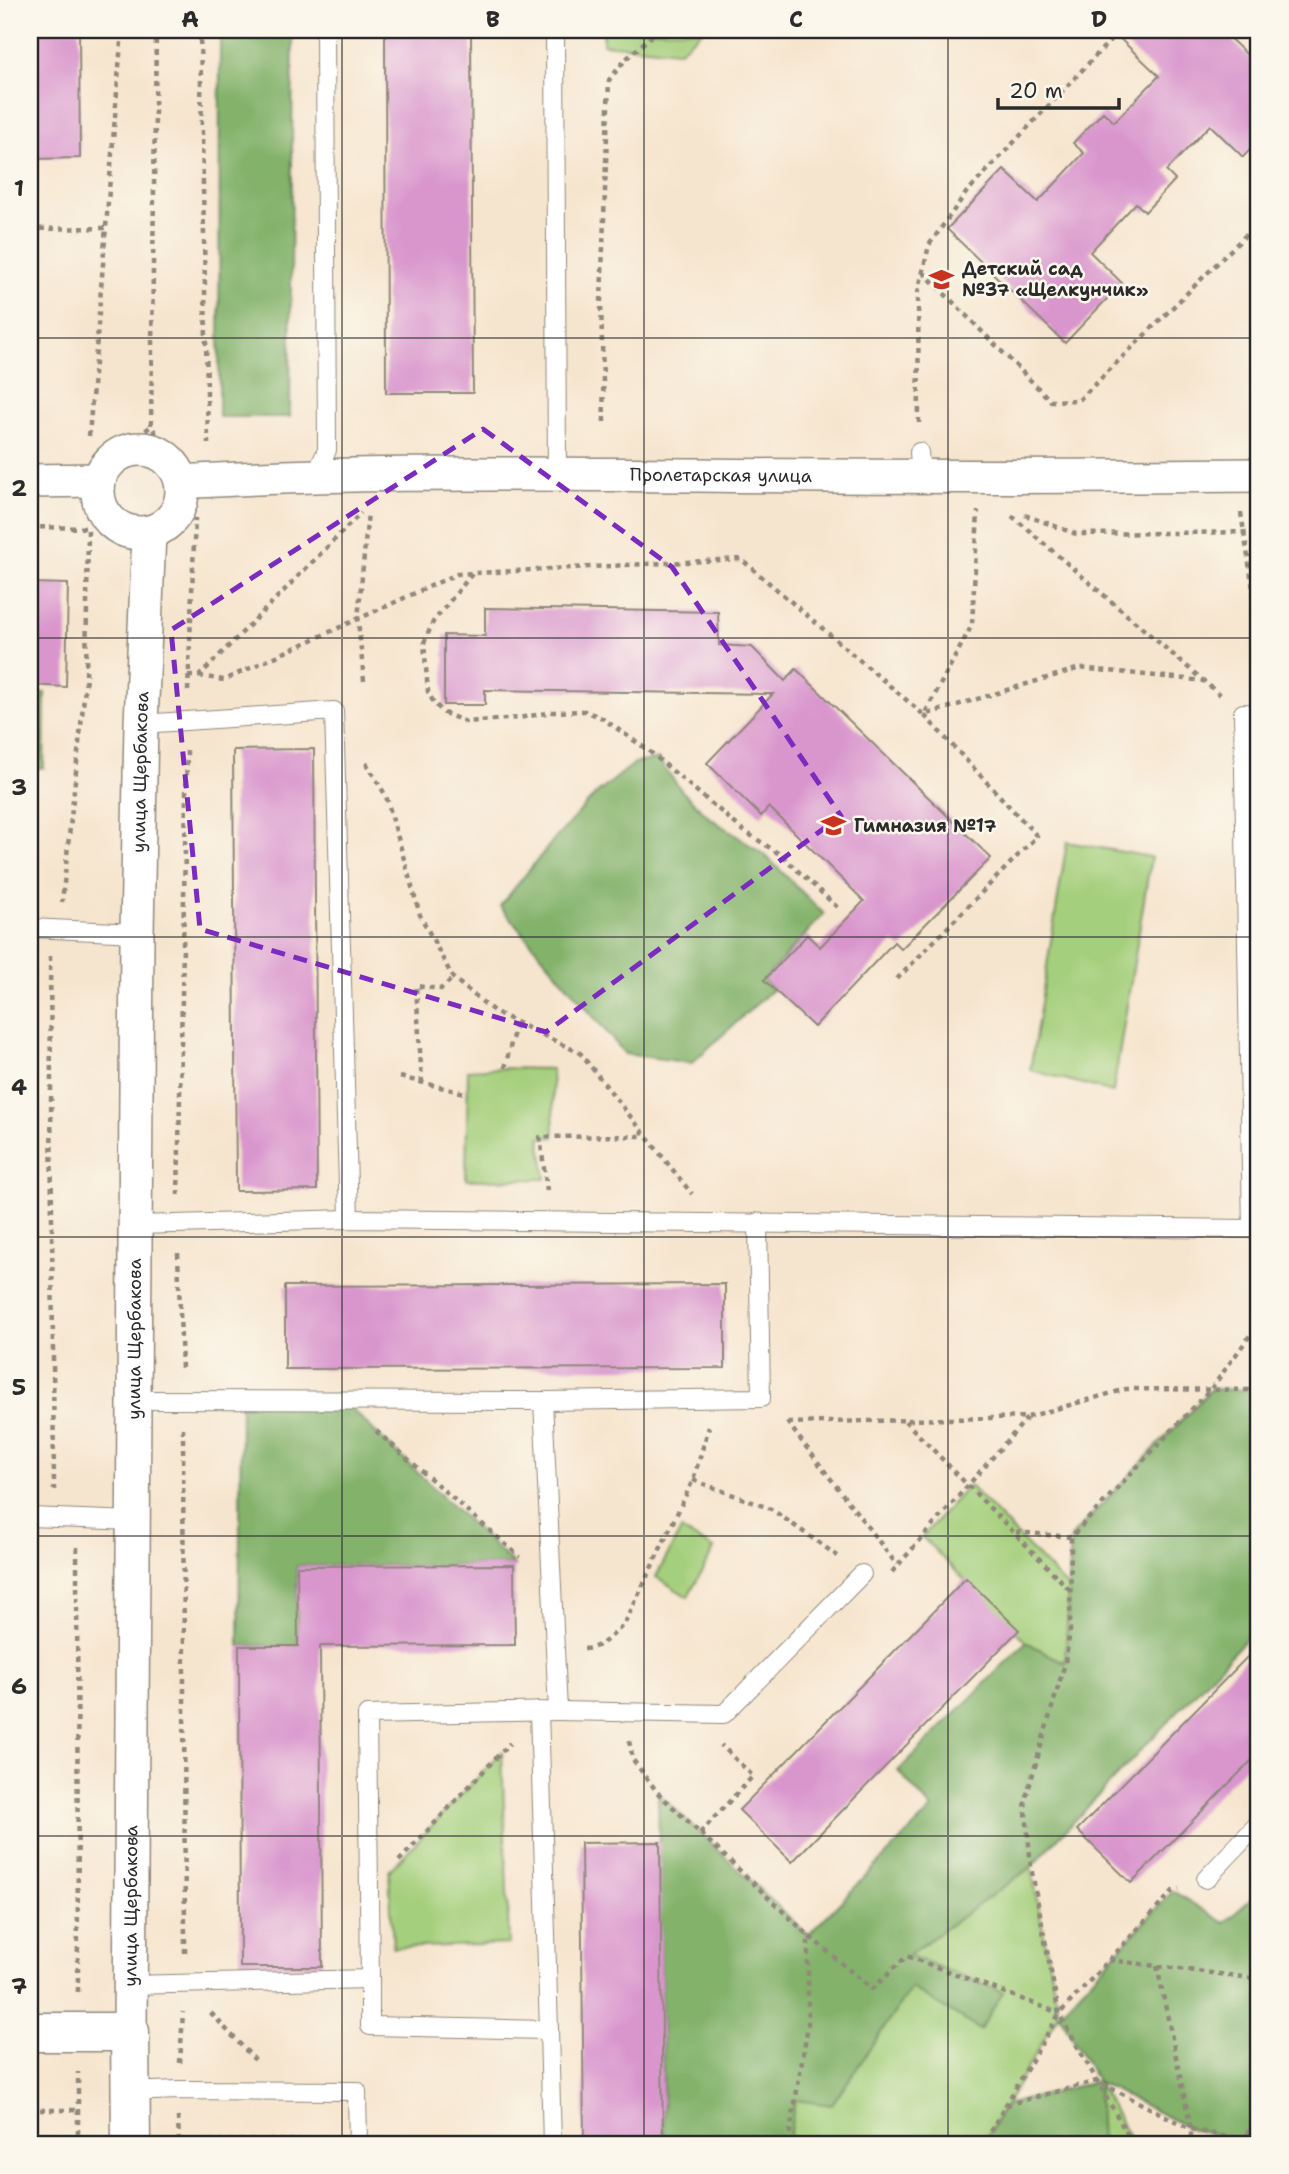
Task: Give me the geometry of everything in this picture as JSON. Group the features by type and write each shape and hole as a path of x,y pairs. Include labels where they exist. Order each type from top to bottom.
{"street":[{"path":"141,449 162,455 179,468 182,495 179,508 172,520 161,528 149,533 120,529 101,509 97,494 99,480 110,461 119,454 141,449"},
{"name":"Пролетарская улица","path":"179,468 315,477 557,474 920,464 1247,475"},
{"path":"30,481 99,480"},
{"name":"улица Щербакова","path":"131,2144 137,933 141,724 149,533"},
{"path":"30,2032 130,2032"}],"lane":[{"path":"315,477 327,450 325,30"},
{"path":"555,30 557,474"},
{"path":"141,724 334,711 349,1219"},
{"path":"137,1225 349,1219 1252,1229 1251,713"},
{"path":"30,928 137,933"},
{"path":"135,1400 542,1401 761,1398 758,1222"},
{"path":"542,1401 556,1652 549,1712 549,2030 552,2144"},
{"path":"30,1517 134,1521"},
{"path":"549,2030 370,2026 367,1715 549,1712 724,1714 862,1574"},
{"path":"1206,1879 1259,1823"},
{"path":"130,1985 370,1979"},
{"path":"130,2092 357,2091 358,2144"}],"path":[{"path":"89,436 122,30"},
{"path":"156,30 151,426 179,468"},
{"path":"200,30 208,452"},
{"path":"604,422 601,301 610,80 626,59 657,30"},
{"path":"920,464 918,293 929,245 966,193 1120,30"},
{"path":"1252,30 1259,37"},
{"path":"923,272 1051,401 1079,400 1259,222"},
{"path":"30,229 106,228"},
{"path":"129,443 151,426"},
{"path":"1247,475 1244,532 1259,626"},
{"path":"199,676 369,505 358,619 364,681"},
{"path":"924,715 972,625 978,507"},
{"path":"1002,507 1204,681 1251,713"},
{"path":"196,511 188,676 224,680 457,574 741,558 924,715 1037,836 897,979"},
{"path":"1015,512 1076,534 1259,532"},
{"path":"30,527 88,528 86,678 62,897"},
{"path":"472,573 433,622 424,643 428,692 444,713 466,722 585,711 602,718 649,751 744,831 782,855 838,908"},
{"path":"924,715 1080,668 1204,681"},
{"path":"334,711 386,796 420,915 453,978 495,1013 580,1053 714,1222"},
{"path":"178,2090 185,1984 183,1400 178,1224 188,722"},
{"path":"40,954 50,954 55,1518 77,1533 78,2144"},
{"path":"422,1083 416,986 441,989 453,978"},
{"path":"505,1068 516,1023"},
{"path":"400,1077 468,1094"},
{"path":"551,1220 540,1137 645,1136"},
{"path":"1133,2144 1059,2014 1031,1867 1025,1801 1065,1663 1070,1631 1071,1537 1211,1389 1259,1323"},
{"path":"788,1423 1028,1417 1126,1389 1259,1390"},
{"path":"761,1398 788,1423 897,1565"},
{"path":"342,1400 552,1586"},
{"path":"556,1652 594,1648 611,1638 625,1623 693,1480 718,1400"},
{"path":"693,1480 771,1509 880,1586 1028,1417"},
{"path":"904,1420 1070,1590"},
{"path":"1014,1532 1071,1537"},
{"path":"369,1893 549,1712"},
{"path":"622,1713 633,1760 658,1793 808,1935 872,1989 907,1956 1059,2014"},
{"path":"700,1833 753,1776 721,1746 730,1736"},
{"path":"975,2144 987,2137 1059,2014 1174,1891 1206,1879"},
{"path":"788,2144 808,2025 808,1935"},
{"path":"1109,1959 1259,1979"},
{"path":"1157,1966 1191,2129 1191,2144"},
{"path":"185,1984 284,2091"},
{"path":"1005,2105 1097,2081 1191,2129 1244,2143 1259,2105"},
{"path":"30,2110 78,2110"},
{"path":"179,2141 340,2140"}],"highlighted area":[{"path":"483,429 672,567 841,816 546,1032 200,929 171,630"}],"green space":[{"path":"220,30 293,30 290,417 219,417"},
{"path":"603,30 703,30 679,51 603,44"},
{"path":"30,692 45,693 44,768 30,768"},
{"path":"658,759 682,791 709,817 766,856 824,914 764,980 773,989 692,1063 625,1054 500,906 552,842 595,795 635,763"},
{"path":"1067,842 1151,857 1113,1092 1030,1070"},
{"path":"552,1069 554,1137 540,1138 546,1179 466,1180 468,1070"},
{"path":"1211,1389 1259,1390 1259,1625 1031,1867 908,1955 1003,1992 980,2030 911,1988 832,2105 795,2100 788,2144 664,2144 658,1793 808,1935 932,1809 898,1771 1026,1642 1065,1663 1071,1537"},
{"path":"241,1400 342,1400 514,1565 297,1566 298,1646 239,1646"},
{"path":"969,1485 1070,1590 1070,1631 1065,1663 1026,1642 922,1537"},
{"path":"681,1530 714,1549 688,1597 656,1577"},
{"path":"502,1752 509,1944 393,1948 389,1871"},
{"path":"1031,1867 1059,2014 987,2137 975,2144 786,2144 795,2099 832,2105 911,1987 980,2029 907,1956"},
{"path":"1173,1891 1224,1923 1259,1892 1259,2105 1245,2141 1191,2129 1098,2082 1101,2144 975,2144 987,2137 1005,2105 1097,2081 1059,2014"},
{"path":"1097,2081 1133,2144 1101,2144"}],"building":[{"path":"30,30 79,30 80,158 30,159"},
{"path":"385,30 471,30 473,393 386,393"},
{"path":"1111,30 1221,30 1259,66 1259,140 1243,157 1210,125 1166,171 1175,180 1145,212 1136,203 1090,252 1122,283 1065,343 947,229 1004,170 1038,202 1084,153 1073,143 1103,112 1114,122 1159,76"},
{"path":"30,583 68,584 66,687 30,685"},
{"path":"485,608 718,612 719,645 752,647 785,681 796,669 991,858 901,949 894,942 814,1027 764,980 807,935 820,947 864,901 769,807 761,816 707,763 773,694 485,690 485,705 444,705 444,635 485,636"},
{"path":"314,749 317,1190 236,1191 233,750"},
{"path":"725,1284 725,1368 285,1369 285,1286"},
{"path":"514,1565 515,1645 320,1646 322,1967 240,1967 239,1646 298,1646 297,1566"},
{"path":"966,1578 1019,1630 792,1862 739,1810"},
{"path":"1259,1645 1259,1753 1131,1883 1077,1830"},
{"path":"660,1842 663,2144 584,2144 581,1843"}],"place":[{"name":"Детский сад №37 «Щелкунчик»","path":"942,279"},
{"name":"Гимназия №17","path":"834,826"}]}
